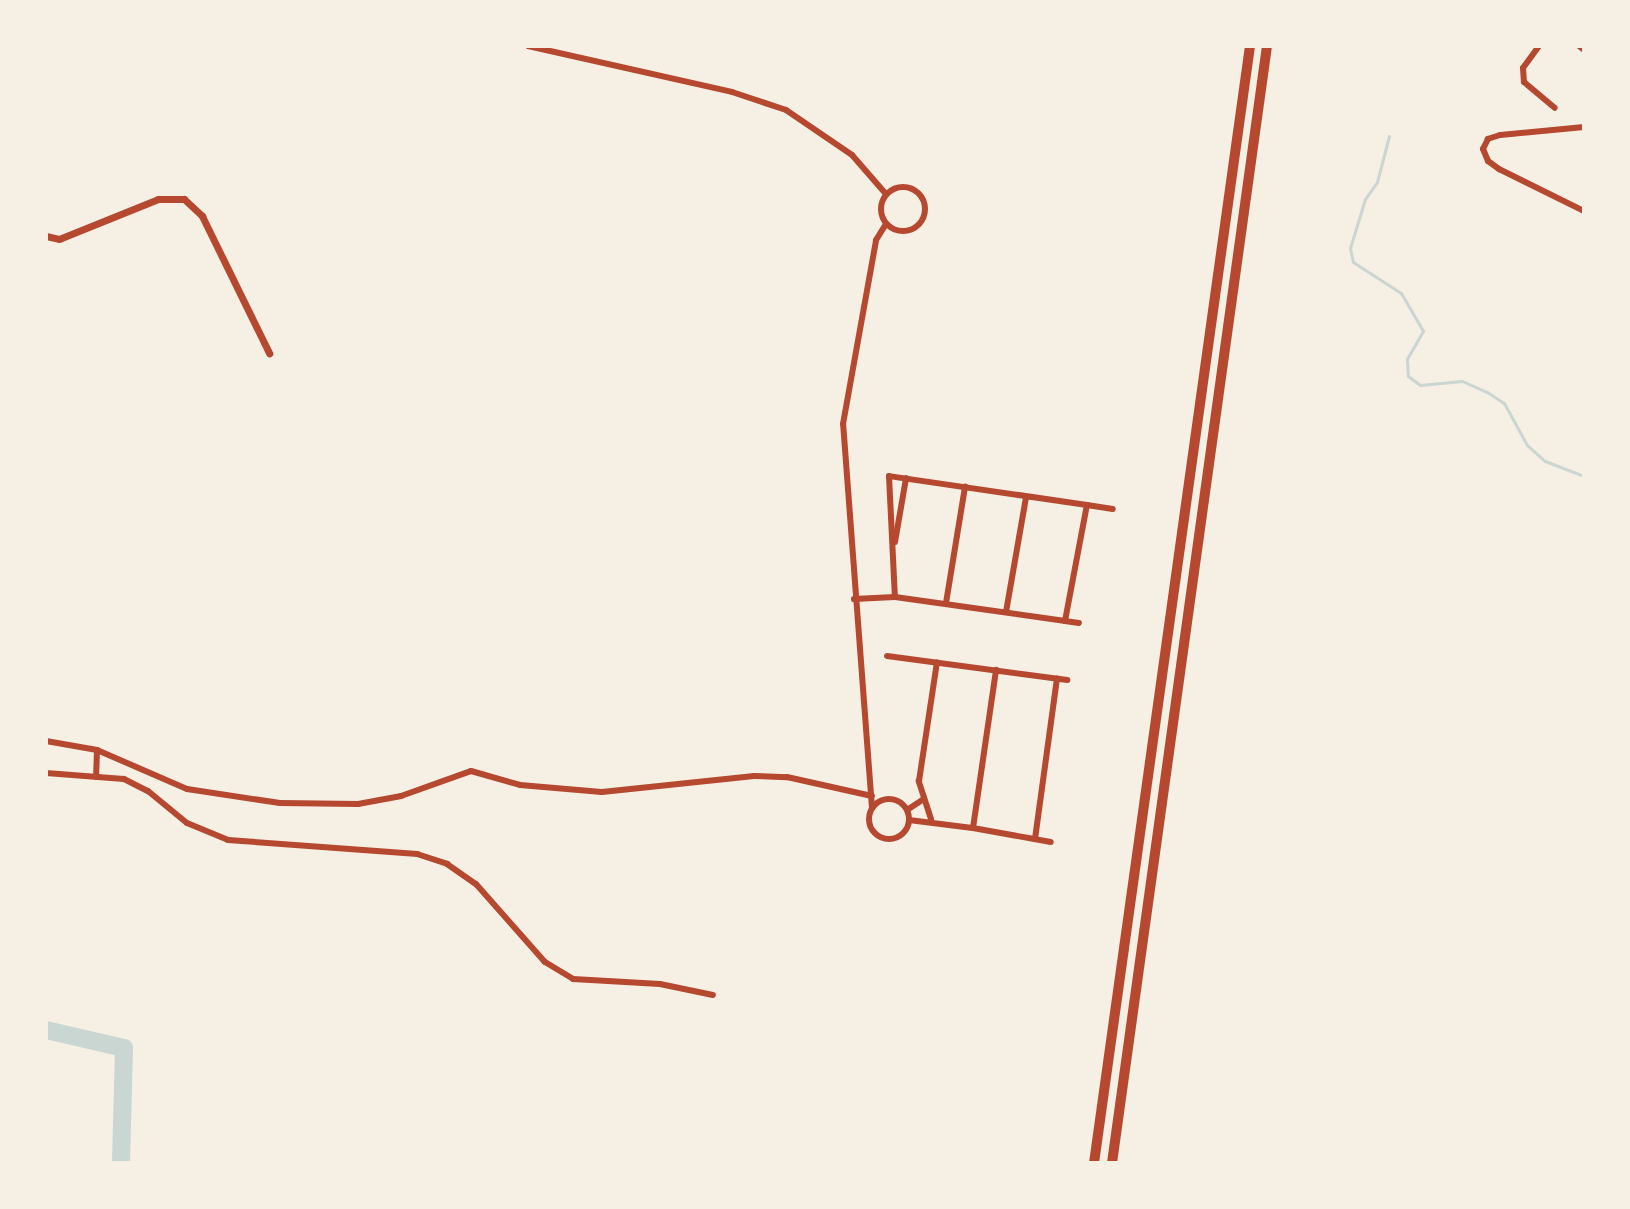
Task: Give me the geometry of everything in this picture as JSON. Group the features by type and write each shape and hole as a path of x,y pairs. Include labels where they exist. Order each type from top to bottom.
{"highway":[{"path":"1094,1163 1250,46"},
{"path":"1112,1163 1267,46"}],"street":[{"path":"528,46 732,92 786,110 852,155 886,194"},
{"path":"1539,46 1523,68 1524,82 1555,108"},
{"path":"1579,46 1584,50"},
{"path":"1584,127 1500,135 1488,139 1483,149 1488,161 1499,169 1584,211"},
{"path":"911,188 922,197 925,210 921,222 911,230 897,231 886,224 881,204 886,194 911,188"},
{"path":"46,236 59,239 158,199 184,199 195,207 269,353"},
{"path":"872,808 890,799 907,810 909,820 898,837 883,838 869,823 872,796 854,599 843,424 876,240 886,224"},
{"path":"878,474 1113,509"},
{"path":"889,476 895,597"},
{"path":"893,554 906,478"},
{"path":"946,603 965,487"},
{"path":"1006,612 1026,497"},
{"path":"1065,621 1087,505"},
{"path":"854,599 895,597 1079,623"},
{"path":"887,656 1067,680"},
{"path":"931,819 919,781 937,662"},
{"path":"973,828 996,670"},
{"path":"1035,839 1057,678"},
{"path":"46,741 97,750 187,789 280,803 358,804 401,796 471,771 520,785 602,792 754,776 787,777 872,796"},
{"path":"96,777 97,750"},
{"path":"46,773 96,777 136,785 187,823 228,840 417,854 447,864 476,884 545,962 573,979 660,984 713,995"},
{"path":"907,810 924,799"},
{"path":"909,820 931,819 1051,842"}],"waterway":[{"path":"1389,136 1377,182 1365,199 1350,248 1353,262 1401,293 1423,331 1407,359 1408,376 1420,385 1462,381 1487,392 1504,403 1527,445 1545,461 1584,476"},
{"path":"46,1030 124,1048 121,1163"}]}
